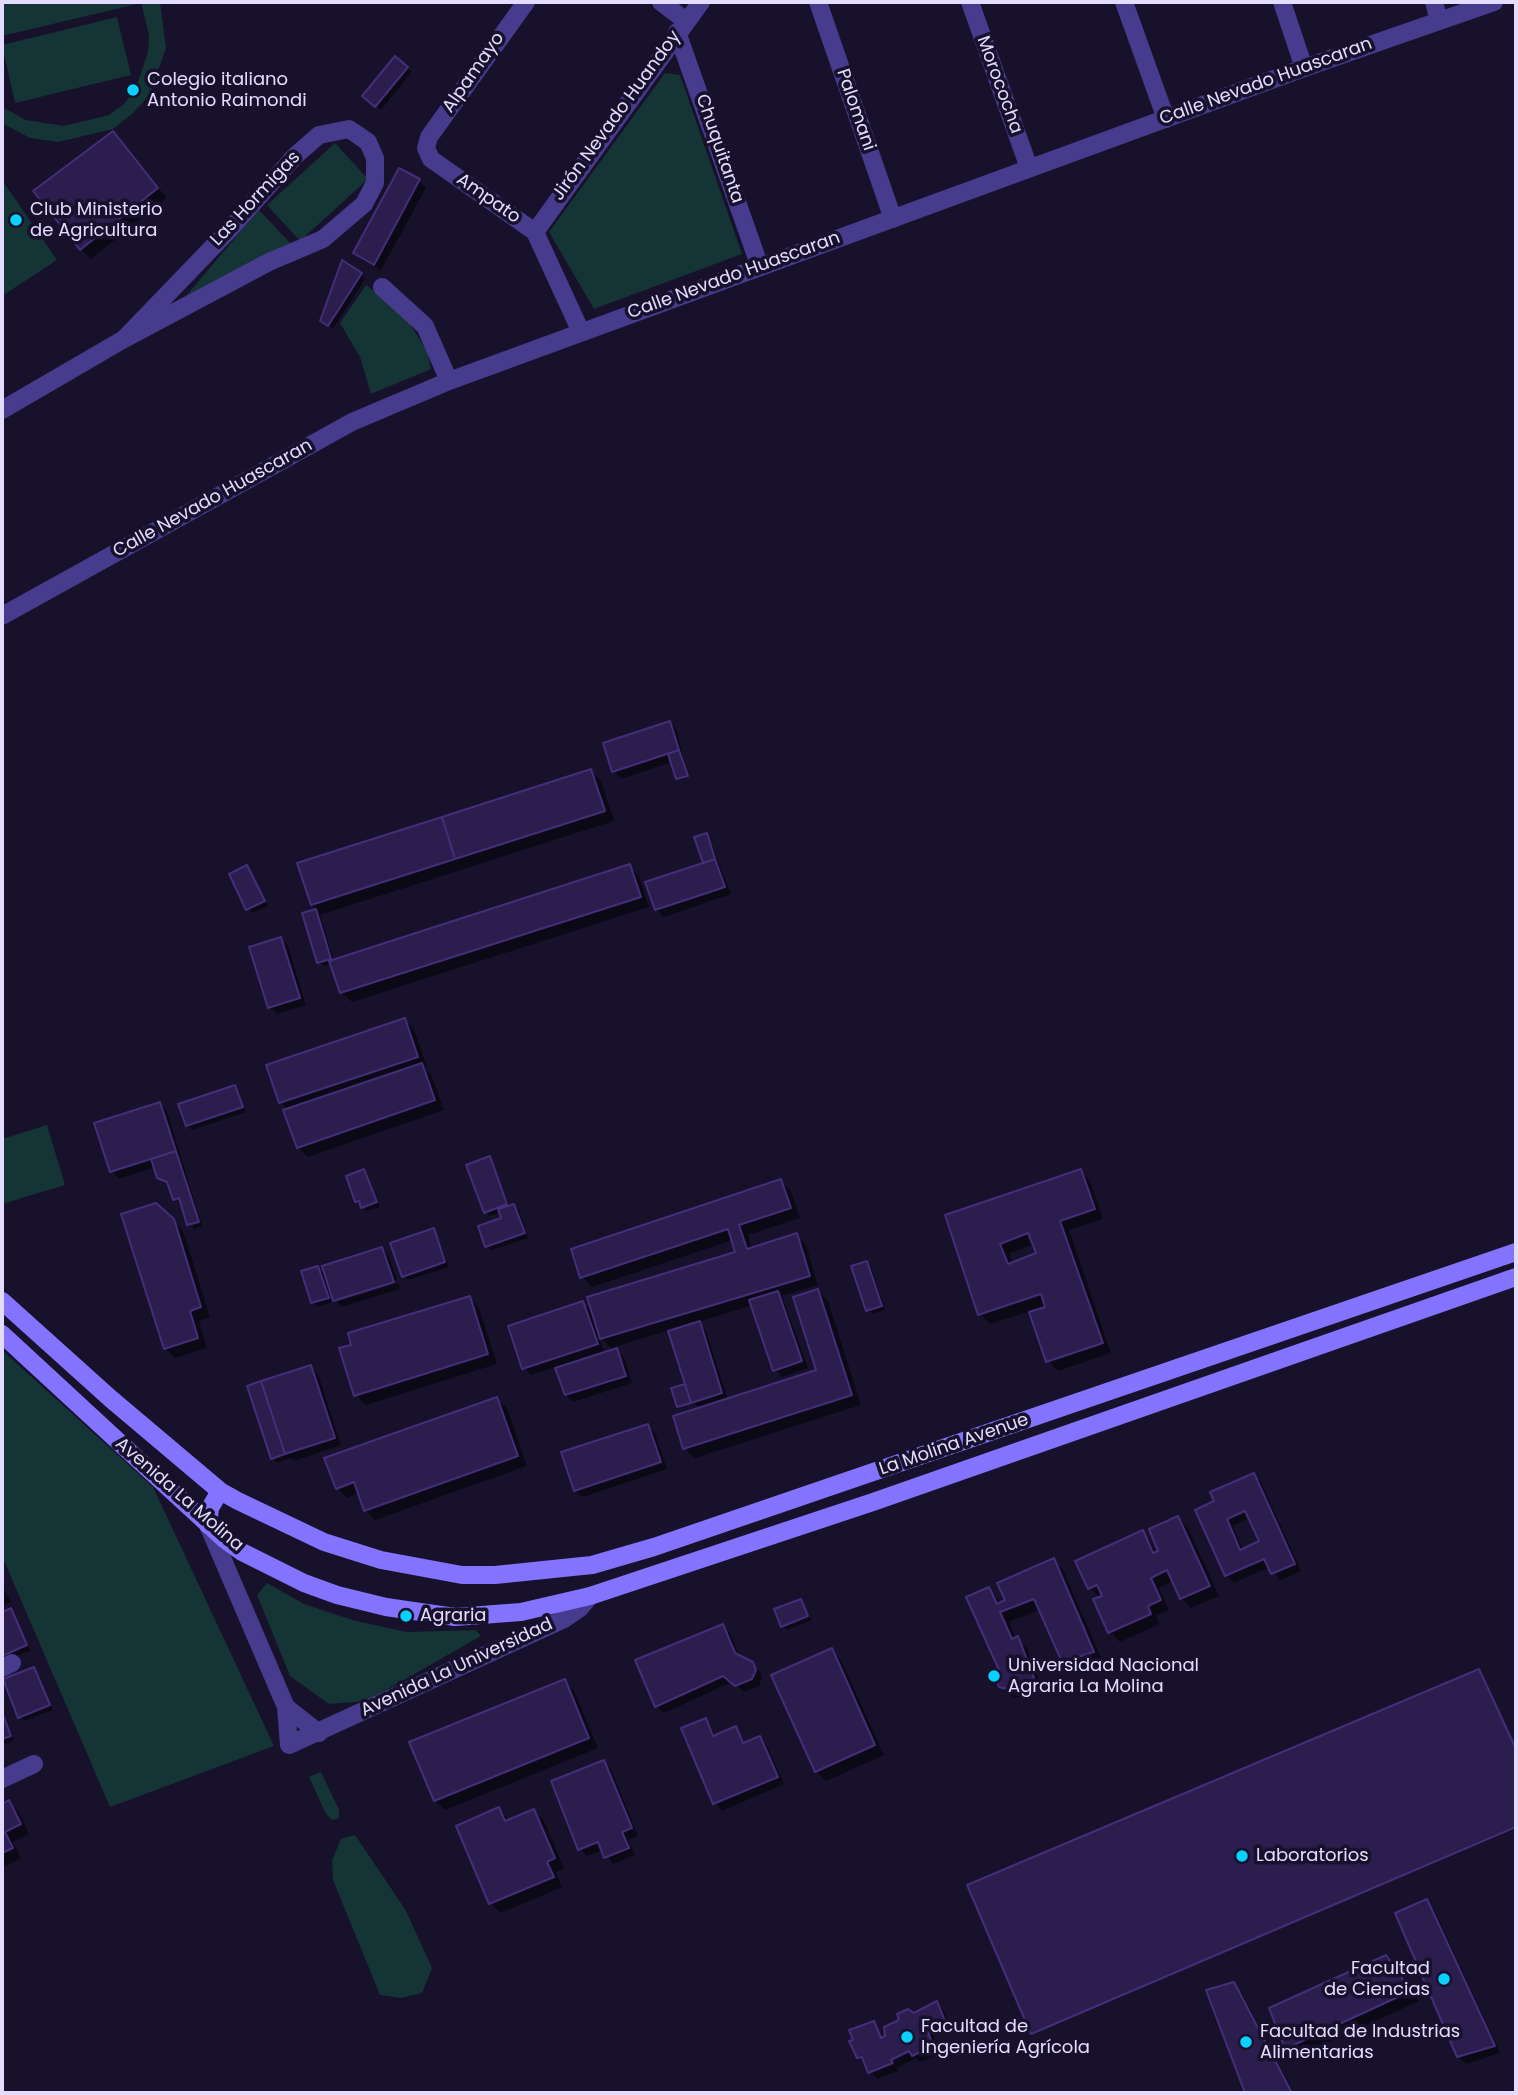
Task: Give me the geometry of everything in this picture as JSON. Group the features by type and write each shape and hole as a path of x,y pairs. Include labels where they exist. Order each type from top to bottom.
{"main road":[{"name":"La Molina Avenue","path":"592,1565 850,1481 1516,1252"},
{"name":"La Molina Avenue","path":"590,1596 873,1502 1516,1277"},
{"name":"Avenida La Molina","path":"2,1301 220,1490 280,1523 324,1542 381,1560 429,1570 495,1575 592,1565"},
{"name":"Avenida La Molina","path":"2,1335 208,1525 242,1552 304,1583 386,1608 455,1617 521,1612 590,1596"},
{"path":"208,1525 210,1508 220,1490"},
{"path":"590,1596 595,1581 592,1565"}],"street":[{"name":"Alpamayo","path":"426,148 429,137 526,2"},
{"path":"661,2 681,26"},
{"name":"Jirón Nevado Huandoy","path":"535,232 681,26 701,2"},
{"name":"Palomani","path":"818,2 892,219"},
{"name":"Morococha","path":"970,2 1029,169"},
{"path":"1124,2 1166,119"},
{"path":"1282,2 1304,68"},
{"path":"1434,2 1439,21"},
{"name":"Calle Nevado Huascaran","path":"2,616 352,422 449,382 1304,68 1494,2"},
{"name":"Chuquitanta","path":"681,26 760,267"},
{"name":"Las Hormigas","path":"2,410 124,339 269,262 323,239 364,204 375,183 375,158 368,142 349,129 319,135 295,156 232,228 124,339"},
{"name":"Ampato","path":"426,148 431,159 535,232 581,332"},
{"path":"383,287 425,326 449,382"},
{"name":"Avenida La Universidad","path":"208,1525 286,1707 289,1745 564,1619 580,1608 590,1596"},
{"name":"Avenida La Universidad","path":"286,1707 319,1733"},
{"path":"2,1779 34,1763"}],"green space":[{"path":"2,2 136,2 137,4 2,36"},
{"path":"141,2 160,2 166,48 149,96 132,114 113,129 58,142 30,138 2,123 2,107 26,120 64,126 109,115 124,104 136,88 148,52 149,35"},
{"path":"117,17 131,75 15,103 2,45"},
{"path":"665,73 680,75 742,254 594,309 549,232"},
{"path":"335,143 368,179 300,241 267,205"},
{"name":"Club Ministerio de Agricultura","path":"2,180 57,260 2,296"},
{"path":"259,210 291,244 180,303"},
{"path":"366,285 405,316 427,351 431,369 371,394 360,357 340,323"},
{"path":"47,1125 65,1185 2,1204 2,1139"},
{"path":"2,1350 153,1487 274,1746 110,1807 2,1556"},
{"path":"267,1583 304,1604 356,1621 407,1632 476,1630 481,1636 367,1701 329,1704 290,1676 257,1595"},
{"path":"321,1772 339,1810 339,1818 332,1820 325,1812 309,1777"},
{"path":"355,1835 405,1909 432,1968 422,1993 401,1998 380,1995 333,1880 332,1860 341,1839"}],"building":[{"path":"395,56 408,67 375,107 362,96"},
{"path":"113,131 158,188 80,250 33,191"},
{"path":"399,168 420,179 374,265 353,253"},
{"path":"342,260 362,273 328,326 320,321"},
{"path":"670,721 679,750 612,772 603,743"},
{"path":"679,750 688,776 676,779 668,754"},
{"path":"591,769 605,811 455,859 442,817"},
{"path":"442,817 455,859 311,905 297,863"},
{"path":"707,833 715,859 703,863 694,837"},
{"path":"715,859 725,887 655,910 645,882"},
{"path":"630,864 641,897 340,993 329,961"},
{"path":"247,865 265,901 246,910 229,874"},
{"path":"316,909 331,959 317,963 302,913"},
{"path":"281,937 300,998 268,1008 249,947"},
{"path":"405,1018 418,1057 279,1103 266,1065"},
{"path":"422,1063 435,1100 297,1148 283,1110"},
{"path":"235,1085 243,1107 186,1126 178,1104"},
{"path":"160,1102 176,1151 110,1172 94,1123"},
{"path":"176,1151 199,1222 187,1225 179,1198 173,1200 167,1182 157,1178 151,1159"},
{"path":"490,1156 507,1204 484,1213 466,1165"},
{"path":"364,1169 377,1202 361,1208 359,1201 355,1202 346,1176"},
{"path":"1081,1169 1095,1209 1060,1221 1103,1343 1046,1362 1029,1312 1045,1307 1041,1294 978,1315 945,1215","holes":["1028,1233 1036,1253 1008,1264 1000,1244"]},
{"path":"781,1179 791,1208 739,1225 747,1249 797,1233 810,1276 600,1339 587,1297 735,1252 728,1229 580,1278 571,1249"},
{"path":"156,1203 174,1219 201,1307 190,1311 198,1338 164,1349 121,1214"},
{"path":"514,1204 525,1233 485,1247 478,1226 501,1218 498,1209"},
{"path":"434,1228 445,1262 402,1277 390,1243"},
{"path":"382,1247 394,1282 333,1301 322,1266"},
{"path":"867,1261 882,1306 866,1311 851,1266"},
{"path":"318,1266 329,1298 311,1303 301,1271"},
{"path":"818,1289 852,1395 683,1449 673,1416 816,1370 793,1297"},
{"path":"778,1291 802,1361 773,1371 749,1300"},
{"path":"470,1296 488,1354 354,1396 339,1348 351,1345 348,1333"},
{"path":"583,1301 598,1344 522,1369 508,1326"},
{"path":"700,1321 722,1393 691,1403 668,1331"},
{"path":"617,1348 626,1376 565,1395 555,1368"},
{"path":"311,1365 335,1438 285,1454 261,1381"},
{"path":"261,1381 285,1454 271,1459 247,1386"},
{"path":"685,1384 691,1403 677,1407 671,1388"},
{"path":"497,1397 518,1456 364,1511 354,1482 336,1489 324,1458"},
{"path":"648,1424 661,1462 574,1491 561,1452"},
{"path":"1254,1473 1295,1564 1271,1574 1264,1559 1225,1576 1195,1510 1214,1501 1210,1492","holes":["1245,1511 1259,1541 1240,1550 1227,1519"]},
{"path":"1178,1516 1210,1586 1180,1599 1167,1570 1151,1578 1161,1600 1148,1606 1151,1614 1108,1633 1093,1599 1102,1596 1097,1585 1088,1589 1075,1561 1143,1530 1153,1553 1158,1551 1149,1529"},
{"path":"1054,1558 1094,1652 1062,1662 1034,1599 1000,1612 1012,1639 1018,1636 1034,1678 1007,1689 999,1687 995,1676 999,1670 966,1597 989,1587 997,1604 1005,1600 997,1583"},
{"path":"801,1599 808,1616 781,1627 774,1609"},
{"path":"11,1608 27,1645 2,1656 2,1612"},
{"path":"723,1624 735,1653 753,1662 756,1670 752,1679 735,1686 723,1676 655,1707 635,1660"},
{"path":"832,1648 875,1745 815,1772 771,1675"},
{"path":"34,1667 50,1705 18,1718 3,1679"},
{"name":"Laboratorios","path":"1479,1669 1516,1749 1516,1827 1031,2034 967,1885"},
{"path":"565,1679 589,1738 434,1801 409,1742"},
{"path":"2,1712 11,1736 2,1739"},
{"path":"706,1718 713,1736 736,1726 743,1743 760,1736 778,1777 713,1804 681,1728"},
{"path":"604,1760 632,1828 622,1832 629,1848 604,1858 598,1842 578,1850 551,1781"},
{"path":"9,1800 21,1824 5,1832 13,1848 2,1853 2,1804"},
{"path":"499,1807 505,1821 534,1809 555,1858 547,1862 554,1877 489,1904 456,1826"},
{"name":"Facultad de Ciencias","path":"1427,1899 1495,2046 1457,2057 1395,1913"},
{"path":"1386,1955 1411,1991 1285,2049 1269,2008"},
{"name":"Facultad de Industrias Alimentarias","path":"1234,1982 1292,2093 1245,2093 1206,1990"},
{"name":"Facultad de Ingeniería Agrícola","path":"937,2001 945,2021 927,2029 933,2046 912,2056 909,2051 891,2060 893,2063 868,2073 862,2057 857,2058 849,2041 853,2040 849,2030 874,2021 881,2038 885,2036 884,2027 899,2020 897,2014 908,2009 914,2013"}],"place":[{"name":"Colegio italiano Antonio Raimondi","path":"133,90"},
{"name":"Club Ministerio de Agricultura","path":"16,220"},
{"name":"Agraria","path":"406,1616"},
{"name":"Universidad Nacional Agraria La Molina","path":"994,1676"},
{"name":"Laboratorios","path":"1242,1856"},
{"name":"Facultad de Ciencias","path":"1444,1979"},
{"name":"Facultad de Ingeniería Agrícola","path":"907,2037"},
{"name":"Facultad de Industrias Alimentarias","path":"1246,2042"}]}
